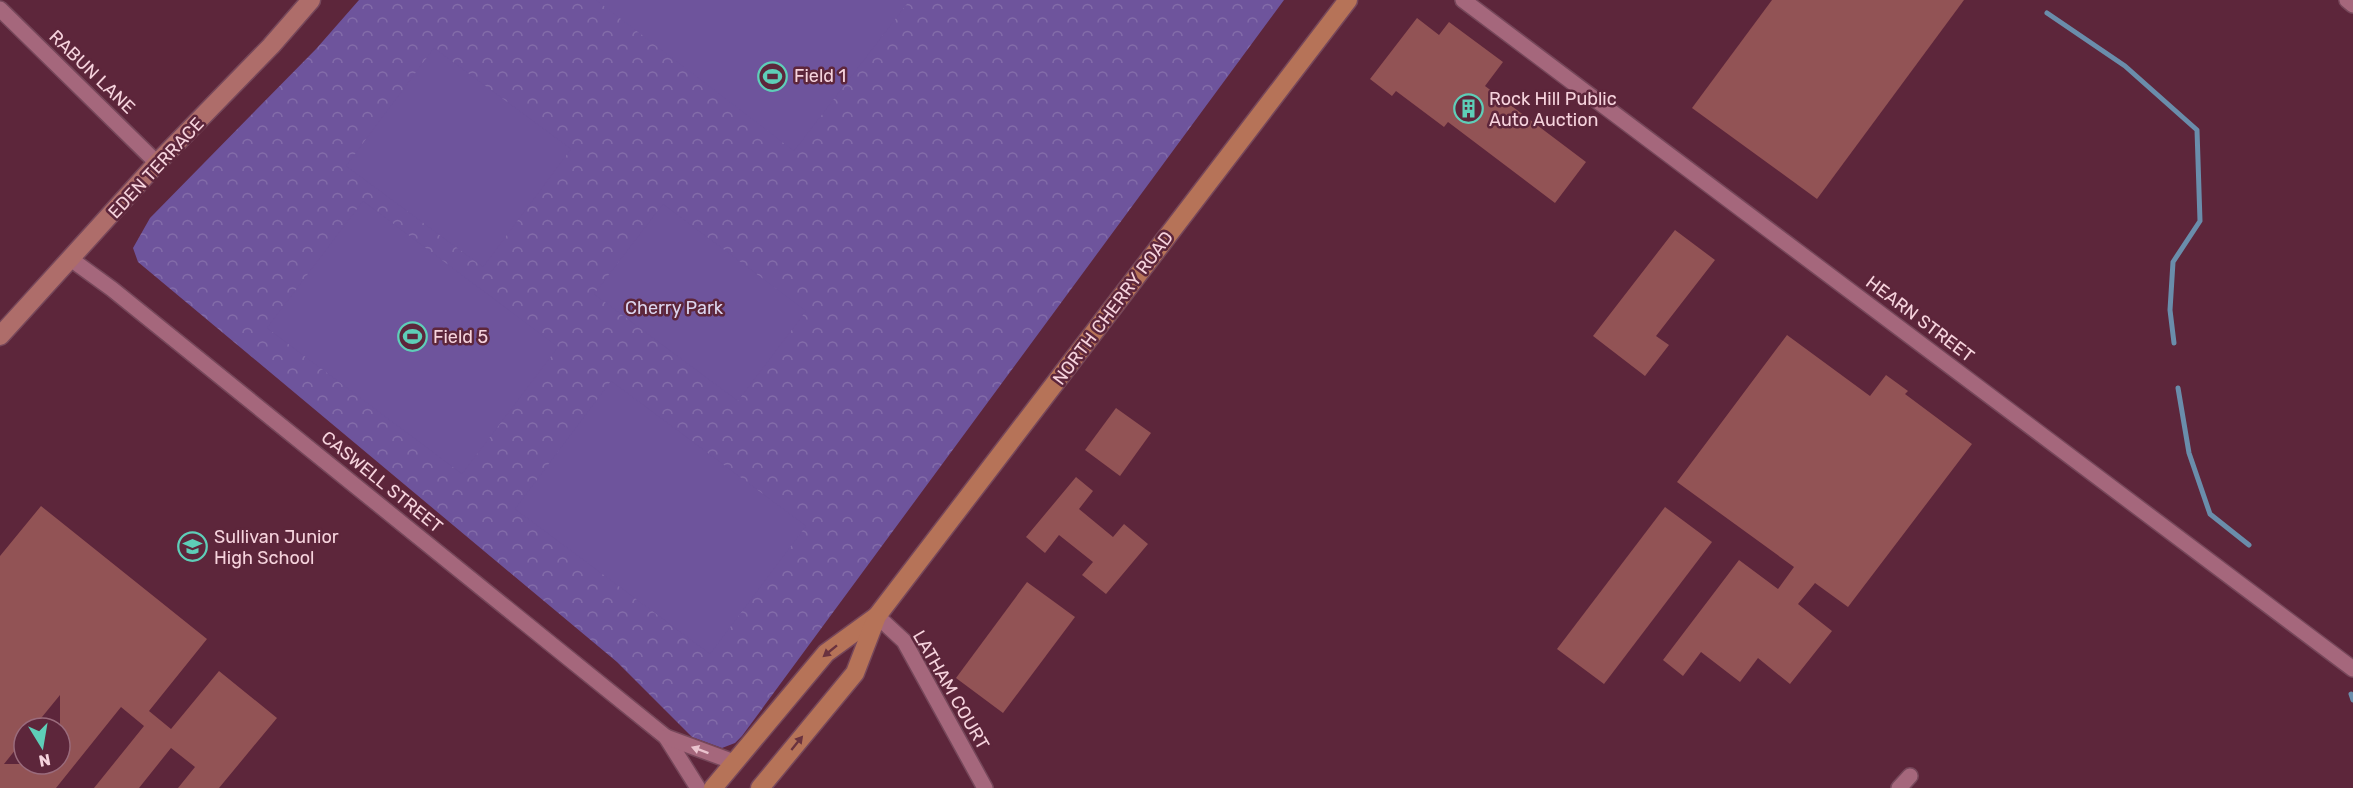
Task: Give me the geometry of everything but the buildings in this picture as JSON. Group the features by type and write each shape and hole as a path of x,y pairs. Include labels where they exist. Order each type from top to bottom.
{"main road":[{"name":"NORTH CHERRY ROAD","path":"760,788 855,673 877,616 1348,0"},
{"name":"NORTH CHERRY ROAD","path":"713,788 826,653 877,616"}],"street":[{"name":"EDEN TERRACE","path":"0,336 72,260 158,163 271,46 311,0"},
{"name":"HEARN STREET","path":"1463,0 2353,669"},
{"path":"2347,0 2353,5"},
{"name":"RABUN LANE","path":"0,9 158,163"},
{"name":"CASWELL STREET","path":"72,260 111,288 666,737 734,762"},
{"name":"LATHAM COURT","path":"877,616 904,641 985,788"},
{"name":"CASWELL STREET","path":"666,737 698,788"},
{"path":"1899,788 1910,776"}],"green space":[{"name":"Cherry Park","path":"359,0 1284,0 742,736 735,743 722,748 692,737 617,662 138,262 133,248 150,218 316,49"},
{"name":"Field 1","path":"596,0 910,0 794,151"},
{"path":"434,48 571,149 483,267 346,166"},
{"name":"Field 5","path":"363,201 558,347 462,474 267,328"},
{"path":"663,204 806,311 738,401 594,294"},
{"path":"611,381 806,526 710,654 515,509"}],"waterway":[{"path":"2047,13 2125,66 2197,130 2200,221 2173,262 2170,310 2174,343"},
{"path":"2178,388 2189,453 2210,514 2249,545"},
{"path":"2351,694 2353,700"}],"place":[{"name":"Field 1","path":"773,76"},
{"name":"Rock Hill Public Auto Auction","path":"1468,109"},
{"name":"Field 5","path":"412,337"},
{"name":"Sullivan Junior High School","path":"193,547"}]}
